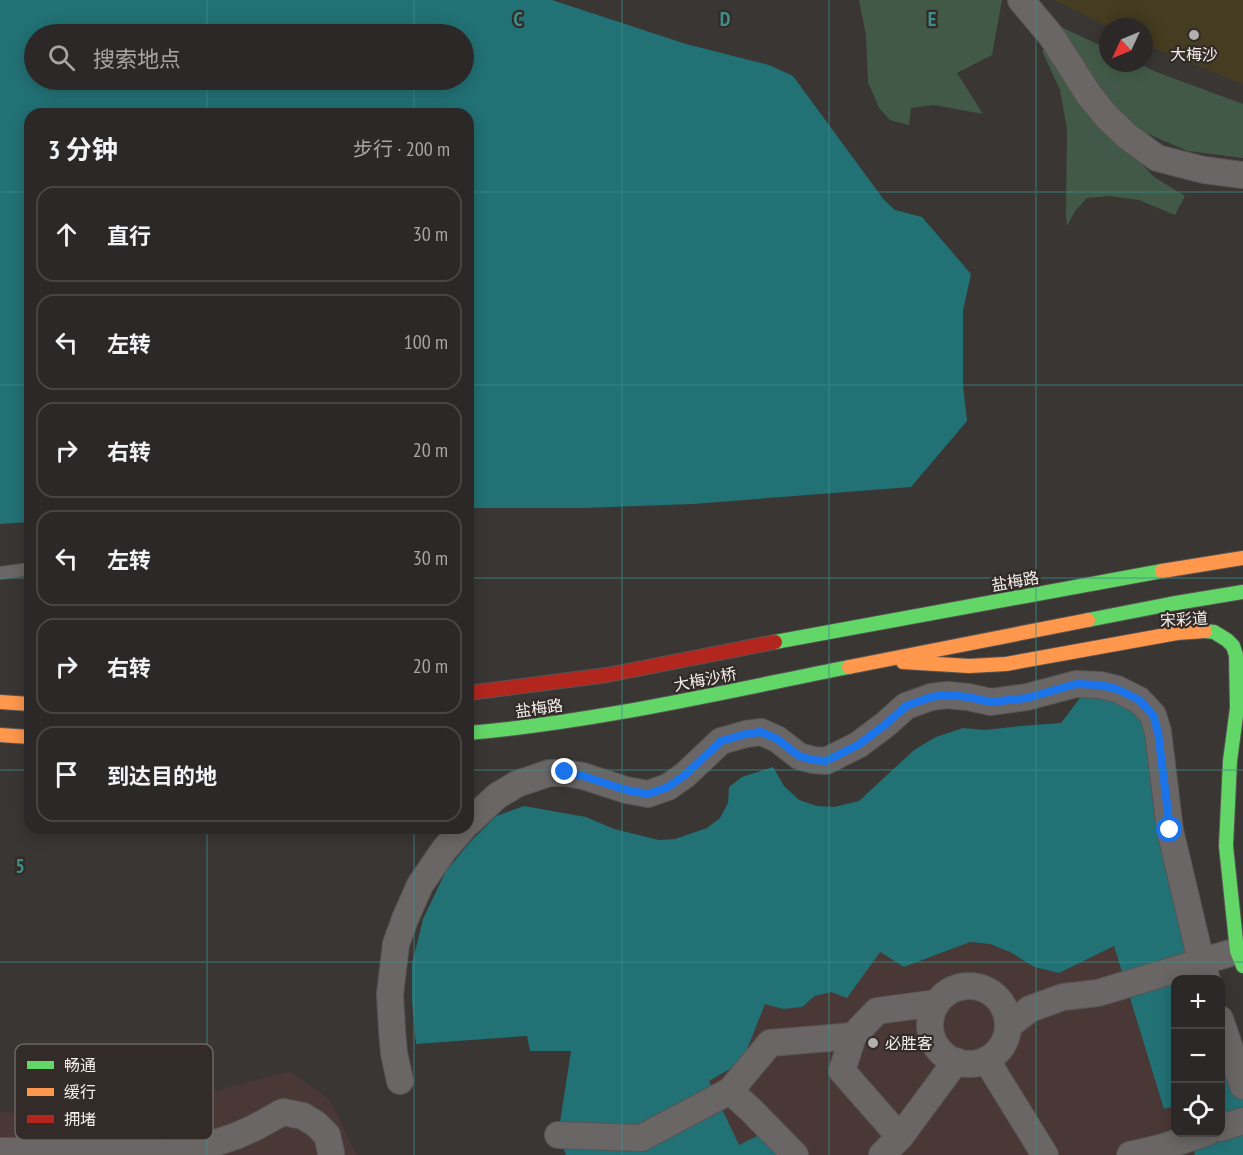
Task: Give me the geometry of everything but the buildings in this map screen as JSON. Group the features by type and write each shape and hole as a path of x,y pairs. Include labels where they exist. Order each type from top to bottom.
{"main road":[{"name":"盐梅路","path":"793,638 1243,558"},
{"path":"884,661 1170,604 1243,592"},
{"name":"宋彩道","path":"884,661 969,666 1006,664 1198,631 1214,632 1227,640 1233,646 1236,655 1237,708 1230,761 1226,846 1240,958"},
{"name":"大梅沙桥","path":"607,675 793,638"},
{"name":"大梅沙桥","path":"614,713 884,661"},
{"name":"盐梅路","path":"474,692 607,675"},
{"path":"0,702 24,704"},
{"name":"盐梅路","path":"474,732 614,713"},
{"path":"0,735 24,737"}],"street":[{"path":"1021,0 1052,37 1089,94 1107,117 1127,136 1157,158 1204,170 1243,176"},
{"path":"474,817 496,796 517,784 549,773 565,772 648,794 668,787 685,775 721,741 746,734 761,732 777,739 799,756 826,761 858,745 906,706 931,697 947,695 991,702 1027,698 1076,684 1100,685 1117,689 1139,700 1153,715 1158,732 1170,830 1204,970"},
{"path":"400,1081 394,1053 390,994 396,944 420,885 458,834"},
{"path":"1009,1025 1030,1009 1063,997 1098,993 1204,970 1240,958"},
{"path":"936,1003 930,1019 933,1040 944,1055 956,1060 961,1064 987,1060 1004,1045 1009,1025 1007,1012 997,996 973,985 955,988 936,1003 877,1011 853,1036 842,1071 891,1146 956,1060"},
{"path":"1224,1029 1243,1086"},
{"path":"558,1135 641,1138 730,1091 770,1043 853,1036"},
{"path":"987,1060 1045,1155"},
{"path":"730,1091 795,1155"},
{"path":"0,1151 176,1154 236,1136 283,1112 303,1116 316,1124 327,1135 331,1155"},
{"path":"1225,1127 1243,1121"},
{"path":"1130,1155 1193,1137"}],"lane":[{"path":"0,573 24,570"}],"shaded area":[{"path":"970,942 990,944 1010,952 1034,967 1059,973 1114,946 1164,1109 1171,1107 1171,1137 1188,1137 1195,1155 795,1155 739,1146 709,1081 742,1062 765,1003 783,1009 802,1007 815,996 831,991 847,998 880,952 904,967"},
{"path":"290,1071 330,1100 357,1155 0,1155 0,1112 15,1113 15,1140 213,1140 213,1092"}],"green space":[{"path":"859,0 1002,0 992,55 957,73 983,114 934,105 911,108 909,125 890,120 879,108 868,82 866,35"},
{"path":"1059,26 1099,45 1099,72 1153,71 1243,104 1243,158 1188,151 1132,126 1112,106 1088,75"},
{"path":"1046,47 1110,130 1154,177 1185,196 1175,215 1139,200 1109,196 1087,198 1075,211 1067,226 1067,129 1060,90 1042,51"}],"sand":[{"name":"大梅沙","path":"1054,0 1243,0 1243,84 1153,48 1153,18 1099,18 1099,22"}],"water":[{"path":"0,0 552,0 686,44 769,65 793,76 884,200 895,210 922,217 971,274 963,311 963,385 967,421 911,487 693,504 583,508 474,508 474,108 24,108 24,522 0,524"},
{"path":"1096,694 1114,696 1148,720 1198,975 1171,975 1171,1107 1164,1109 1114,946 1059,973 1034,967 1010,952 990,944 970,942 904,967 880,952 847,998 831,992 815,996 802,1007 783,1009 765,1004 742,1062 709,1081 739,1145 771,1129 795,1155 566,1155 558,1135 571,1051 530,1051 527,1036 416,1044 412,1001 412,964 423,919 446,871 496,816 524,806 586,817 614,829 659,840 675,839 707,828 720,818 728,803 729,787 742,777 773,767 784,786 799,800 817,806 834,807 859,801 914,750 936,737 963,728 985,730 1061,723 1080,698"},
{"path":"1225,1049 1243,1096 1243,1155 1195,1155 1188,1137 1225,1137"}],"traffic: fast":[{"path":"775,642 1162,571"},
{"path":"1088,620 1243,592"},
{"path":"1205,631 1214,632 1227,640 1233,646 1236,655 1237,708 1230,761 1226,846 1237,951 1243,966"},
{"path":"474,732 612,714 849,667"}],"traffic: slow":[{"path":"1162,571 1243,558"},
{"path":"849,667 1088,620"},
{"path":"903,662 969,666 1006,664 1177,633 1205,631"},
{"path":"0,702 24,704"},
{"path":"0,735 24,737"}],"traffic: jam":[{"path":"474,692 607,675 775,642"}],"place":[{"name":"大梅沙","path":"1194,35"},
{"name":"必胜客","path":"873,1043"}],"route":[{"path":"565,772 648,794 668,787 685,775 721,741 746,734 761,732 777,739 799,756 826,761 858,745 906,706 931,697 947,695 991,702 1027,698 1076,684 1100,685 1117,689 1139,700 1153,715 1158,732 1170,830"}]}
